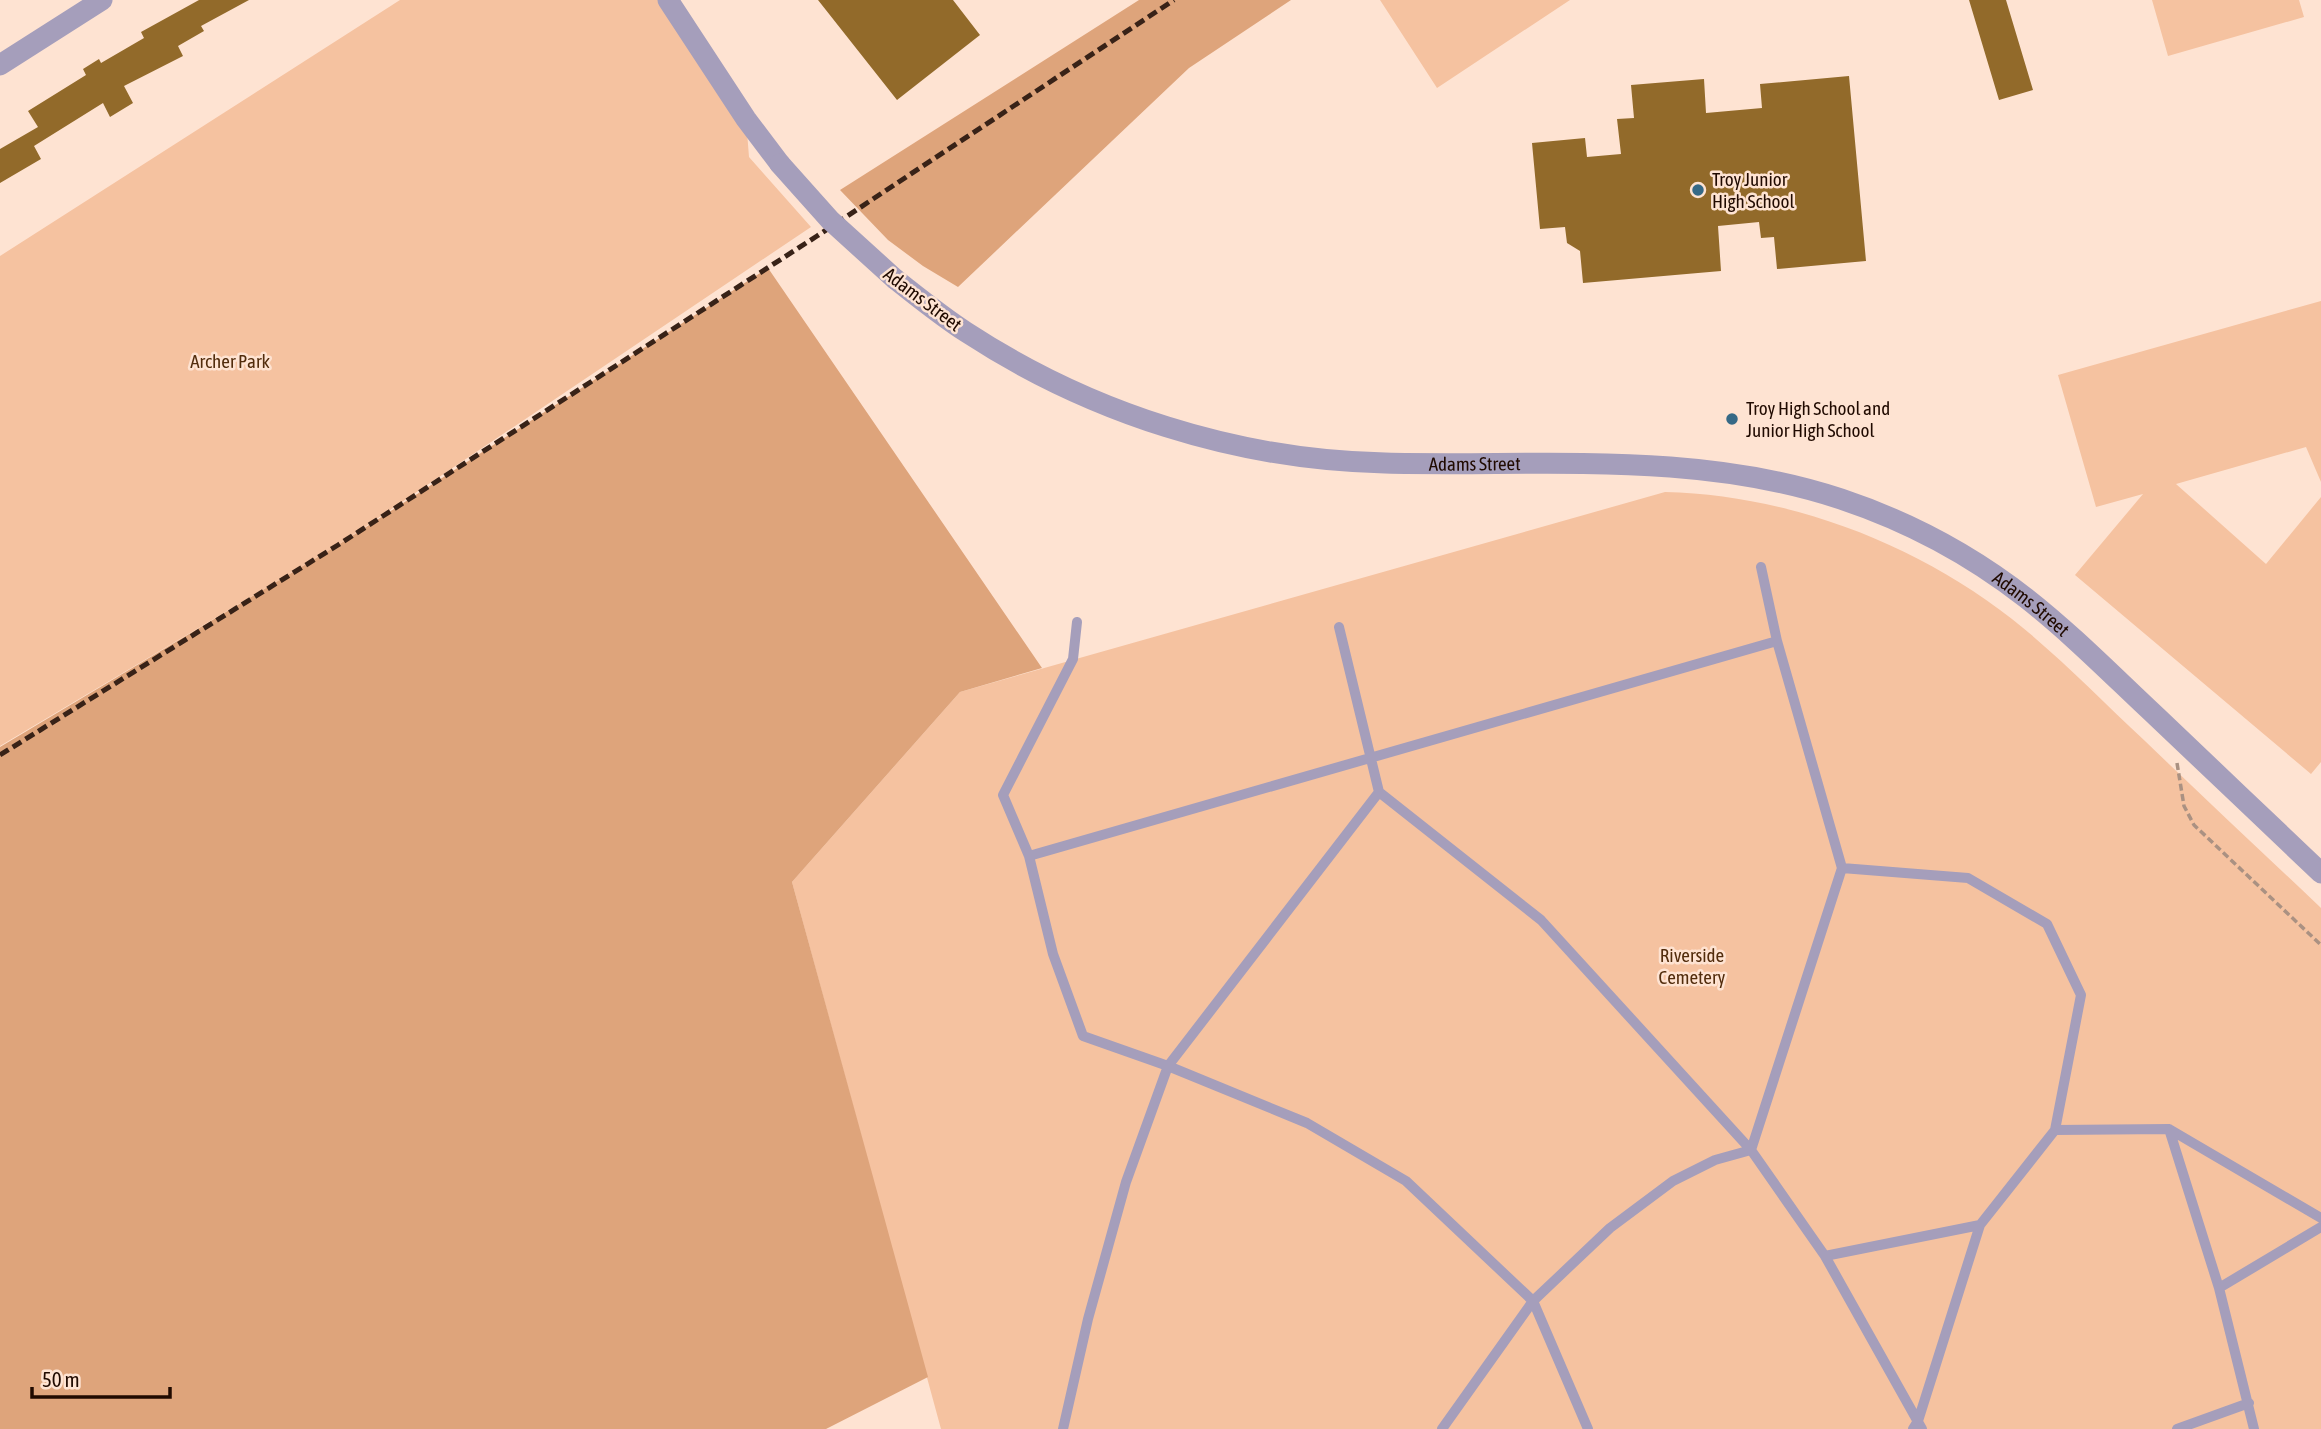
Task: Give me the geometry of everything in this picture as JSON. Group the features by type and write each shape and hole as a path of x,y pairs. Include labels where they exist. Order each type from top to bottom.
{"street":[{"path":"0,65 102,0"},
{"name":"Adams Street","path":"668,0 746,119 780,164 830,220 895,279 965,331 1041,375 1122,411 1206,438 1272,452 1338,461 1632,465 1718,471 1803,487 1884,516 1945,545 2004,582 2045,613 2321,873"}],"lane":[{"path":"1751,1150 1842,868 1777,641 1761,567"},
{"path":"1077,622 1073,659 1003,795 1029,856 1053,954 1083,1036 1168,1066 1307,1123 1406,1181 1533,1301 1588,1429"},
{"path":"1339,627 1379,792 1541,920 1751,1150 1825,1256 1918,1426"},
{"path":"1029,856 1777,641"},
{"path":"1063,1429 1087,1319 1126,1182 1168,1066 1379,792"},
{"path":"1842,868 1968,878 2047,924 2081,995 2056,1130 1980,1225 1918,1426"},
{"path":"2056,1130 2169,1129 2321,1218"},
{"path":"2169,1129 2219,1288 2254,1429"},
{"path":"1443,1429 1533,1301 1610,1228 1672,1181 1715,1160 1751,1150"},
{"path":"1825,1256 1980,1225"},
{"path":"2219,1288 2321,1227"},
{"path":"2177,1429 2249,1403"}],"path":[{"path":"2177,761 2184,806 2194,825 2321,945"}],"green space":[{"name":"Archer Park","path":"400,0 668,0 746,119 749,157 811,227 338,545 0,746 0,256"},
{"path":"1380,0 1570,0 1437,88"},
{"path":"2152,0 2299,0 2304,17 2168,56"},
{"path":"2321,301 2321,482 2306,447 2176,484 2266,564 2321,497 2321,762 2311,774 2075,575 2143,494 2096,507 2058,375"},
{"name":"Riverside Cemetery","path":"1665,492 1712,495 1804,513 1892,546 1974,592 2012,619 2063,663 2321,908 2321,1429 941,1429 792,882 960,692"}],"shaded area":[{"path":"1139,0 1291,0 1189,68 958,287 888,240 840,190"},
{"path":"768,268 1042,668 960,692 792,882 928,1377 826,1429 0,1429 0,747 338,545"}],"building":[{"path":"199,0 249,0 201,26 204,31 178,46 183,56 124,86 133,103 110,117 103,103 34,146 41,159 0,183 0,149 38,127 28,111 86,75 83,69 99,59 101,63 144,38 141,32"},
{"path":"818,0 953,0 980,35 897,100"},
{"path":"1969,0 2006,0 2033,90 1999,100"},
{"name":"Troy Junior High School","path":"1849,76 1866,261 1777,269 1774,237 1761,238 1759,222 1718,226 1721,271 1583,283 1580,251 1567,243 1565,227 1540,229 1532,143 1585,138 1587,157 1621,154 1617,119 1634,118 1631,85 1704,79 1706,113 1762,108 1760,84"}],"railway":[{"path":"0,755 338,545 817,236 1174,0"}],"place":[{"name":"Troy Junior High School","path":"1698,190"},
{"name":"Troy High School and Junior High School","path":"1732,419"}]}
